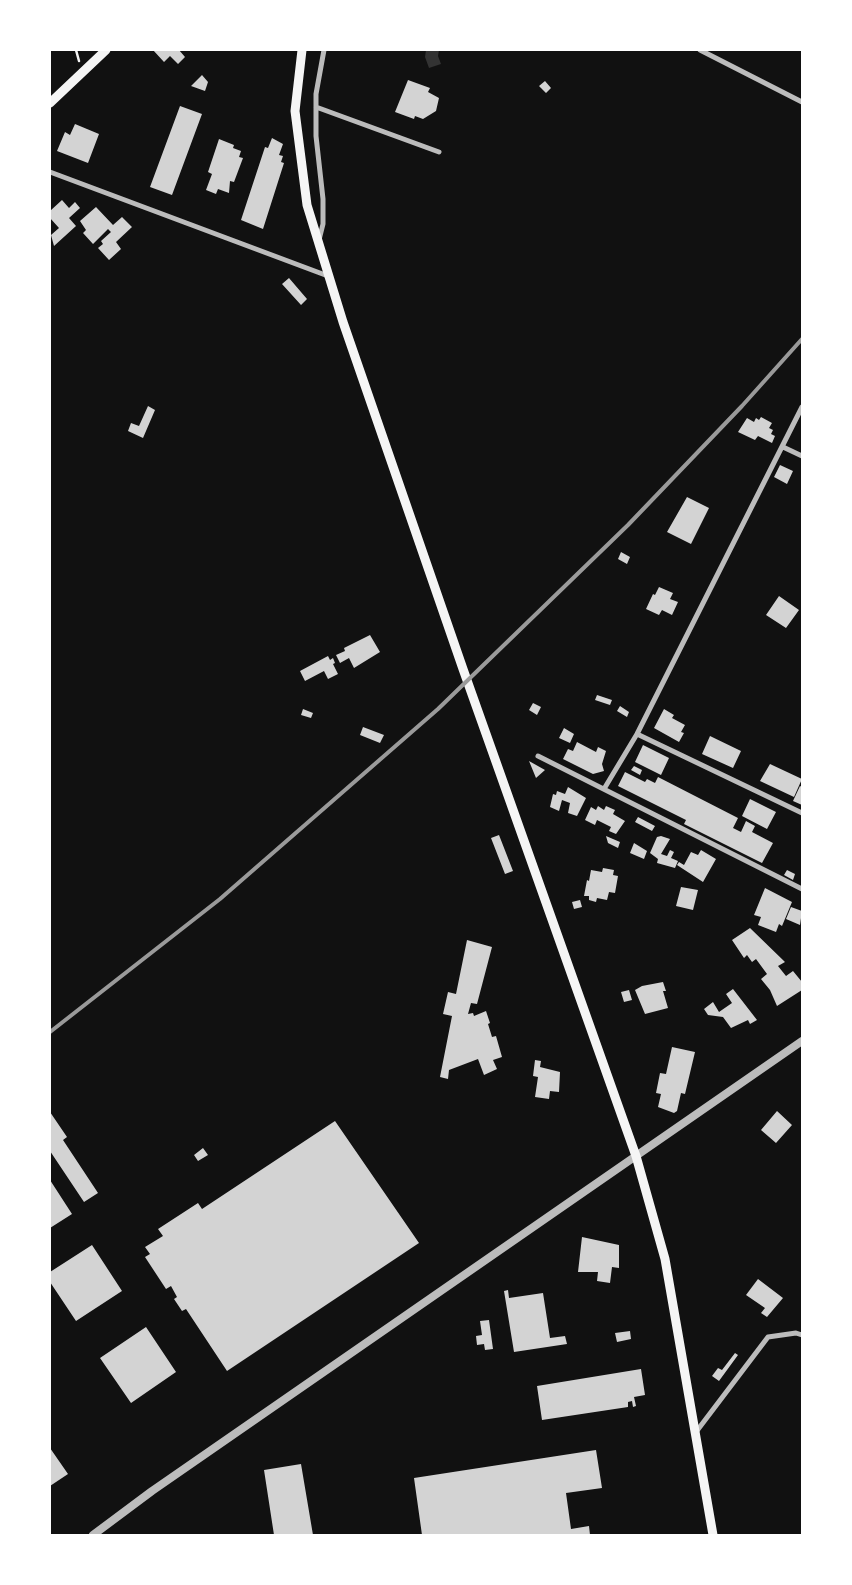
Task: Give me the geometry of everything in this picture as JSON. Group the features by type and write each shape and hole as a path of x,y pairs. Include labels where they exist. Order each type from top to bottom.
{"main road":[{"path":"50,103 106,50"},
{"path":"302,50 295,111 307,205 329,276 463,669 636,1156 665,1259 713,1535"}],"street":[{"path":"318,242 323,224 323,199 316,136 316,107 324,50"},
{"path":"700,50 802,102"},
{"path":"316,107 439,152"},
{"path":"50,172 329,276"},
{"path":"604,789 637,734 802,408"},
{"path":"783,446 802,456"},
{"path":"637,734 802,814"},
{"path":"538,756 802,889"},
{"path":"93,1535 160,1485 802,1041"},
{"path":"696,1432 768,1337 796,1333 802,1335"}],"shaded area":[{"path":"426,50 439,50 438,56 441,64 429,68 425,57"}],"building":[{"path":"153,50 179,50 185,57 178,64 170,56 164,62"},
{"path":"202,75 208,82 205,91 191,86"},
{"path":"408,80 430,88 428,92 439,98 436,111 423,119 415,116 414,119 395,112"},
{"path":"545,81 551,88 546,93 539,86"},
{"path":"180,106 202,114 172,195 150,187"},
{"path":"75,124 99,134 88,163 57,151 65,132 70,135"},
{"path":"272,138 283,144 279,155 283,156 281,162 284,163 263,229 241,220 265,147 268,148"},
{"path":"219,139 234,145 233,148 241,151 239,157 243,158 234,182 230,181 229,193 218,189 216,194 206,190 212,174 208,172"},
{"path":"62,200 69,208 75,202 80,208 69,218 76,226 54,246 51,235 59,228 50,218 50,211"},
{"path":"96,207 113,225 122,217 132,227 116,242 121,249 109,260 98,248 103,244 101,241 111,232 108,229 93,244 83,233 86,230 80,221"},
{"path":"289,278 307,299 301,305 282,284"},
{"path":"148,406 155,410 143,438 128,431 131,423 139,426"},
{"path":"761,417 772,423 769,428 773,430 771,434 775,436 772,443 758,436 755,440 738,432 747,418 754,422 756,418 759,420"},
{"path":"780,465 793,471 787,484 774,477"},
{"path":"687,497 709,508 691,544 667,532"},
{"path":"621,552 630,557 627,564 618,559"},
{"path":"659,587 673,593 670,599 678,602 672,615 662,610 659,615 646,609 653,594 655,595"},
{"path":"779,596 799,610 786,628 766,615"},
{"path":"370,635 380,652 354,668 349,658 340,663 336,655 345,651 344,648"},
{"path":"328,656 330,660 333,658 335,663 333,664 338,674 328,679 324,671 305,681 300,671"},
{"path":"597,695 612,700 610,705 595,700"},
{"path":"533,703 541,707 537,715 529,710"},
{"path":"620,706 629,712 627,717 617,711"},
{"path":"303,709 313,713 311,718 301,715"},
{"path":"664,709 674,715 672,718 685,725 681,732 684,733 679,742 654,728"},
{"path":"363,727 384,735 380,743 360,735"},
{"path":"564,728 574,734 570,743 559,738"},
{"path":"710,736 741,751 733,768 702,754"},
{"path":"577,742 596,752 598,747 606,751 602,764 604,771 593,774 563,759 568,749 573,751"},
{"path":"643,745 669,758 661,775 635,762"},
{"path":"529,761 545,770 536,778"},
{"path":"770,764 802,779 794,797 760,781"},
{"path":"634,766 642,770 640,775 631,770"},
{"path":"625,772 645,782 647,779 655,783 658,777 738,818 733,828 741,832 746,821 755,826 752,832 773,843 762,863 684,824 686,820 618,786"},
{"path":"800,786 802,787 802,805 793,801"},
{"path":"568,787 586,798 577,816 568,813 570,803 562,800 559,811 550,807 553,794 556,795 557,791 565,794"},
{"path":"750,799 776,812 767,829 742,816"},
{"path":"598,806 604,810 606,806 615,810 613,814 625,821 616,834 609,831 611,827 597,820 595,825 585,820 591,807 596,810"},
{"path":"638,817 655,826 652,831 635,822"},
{"path":"499,835 513,871 505,874 491,838"},
{"path":"606,836 620,842 618,848 608,843"},
{"path":"661,836 670,839 661,854 667,856 670,850 674,852 671,858 678,861 675,868 657,863 658,859 650,853 657,837"},
{"path":"634,843 647,851 644,859 630,853"},
{"path":"701,850 716,859 703,882 677,865 679,862 684,865 691,852 698,855"},
{"path":"603,868 614,870 613,875 618,876 615,893 609,892 607,900 597,898 596,902 589,900 589,896 584,896 591,870 602,872"},
{"path":"787,870 795,874 793,880 784,875"},
{"path":"681,887 698,890 693,910 676,906"},
{"path":"765,888 792,902 782,926 779,924 776,932 758,925 761,917 754,915"},
{"path":"580,900 582,907 574,909 572,902"},
{"path":"791,907 802,911 800,925 786,919"},
{"path":"750,928 785,962 778,966 786,976 793,971 802,982 802,990 777,1006 770,990 761,979 767,974 756,959 752,962 747,955 744,958 732,940"},
{"path":"467,940 492,947 477,1004 471,1003 468,1014 473,1013 474,1016 486,1011 492,1037 496,1036 502,1057 493,1060 497,1069 484,1075 478,1059 449,1070 448,1079 440,1077 452,1016 443,1014 448,992 456,994"},
{"path":"663,982 666,991 663,991 668,1008 645,1014 635,990 642,986"},
{"path":"733,989 757,1020 750,1024 748,1020 731,1028 723,1017 708,1015 704,1009 713,1002 719,1012 732,1003 726,994"},
{"path":"629,990 632,1000 624,1002 621,992"},
{"path":"672,1047 695,1052 685,1094 681,1093 677,1111 674,1113 658,1107 661,1094 656,1093 660,1073 666,1074"},
{"path":"535,1060 541,1061 540,1067 560,1072 559,1092 550,1091 549,1099 535,1097 538,1077 533,1076"},
{"path":"777,1111 792,1125 776,1143 761,1130"},
{"path":"50,1112 67,1137 63,1140 98,1193 84,1202 50,1151"},
{"path":"335,1121 419,1243 227,1371 186,1309 182,1311 174,1299 177,1297 171,1286 166,1289 145,1257 150,1254 145,1247 163,1236 158,1229 198,1203 202,1209"},
{"path":"203,1148 208,1155 198,1161 194,1155"},
{"path":"50,1180 72,1214 50,1228"},
{"path":"582,1237 619,1245 619,1268 612,1267 610,1283 597,1281 598,1272 578,1272"},
{"path":"92,1245 122,1291 76,1321 50,1282 50,1272"},
{"path":"758,1279 783,1298 767,1317 761,1313 765,1308 746,1295"},
{"path":"508,1290 509,1298 543,1293 550,1338 565,1336 567,1344 514,1352 504,1291"},
{"path":"489,1320 493,1349 485,1350 484,1344 477,1345 476,1336 482,1335 480,1321"},
{"path":"146,1327 176,1372 131,1403 100,1358"},
{"path":"630,1331 631,1339 617,1342 615,1333"},
{"path":"735,1353 738,1355 719,1381 712,1376 718,1368 722,1370"},
{"path":"641,1369 645,1395 634,1397 636,1406 633,1407 632,1401 628,1402 628,1407 542,1420 537,1386"},
{"path":"50,1448 68,1474 50,1486"},
{"path":"596,1450 602,1488 566,1493 571,1529 589,1526 590,1535 422,1535 414,1478"},
{"path":"301,1464 313,1535 274,1535 264,1470"}],"railway":[{"path":"50,1032 220,899 438,709 628,525 742,406 802,339"}]}
